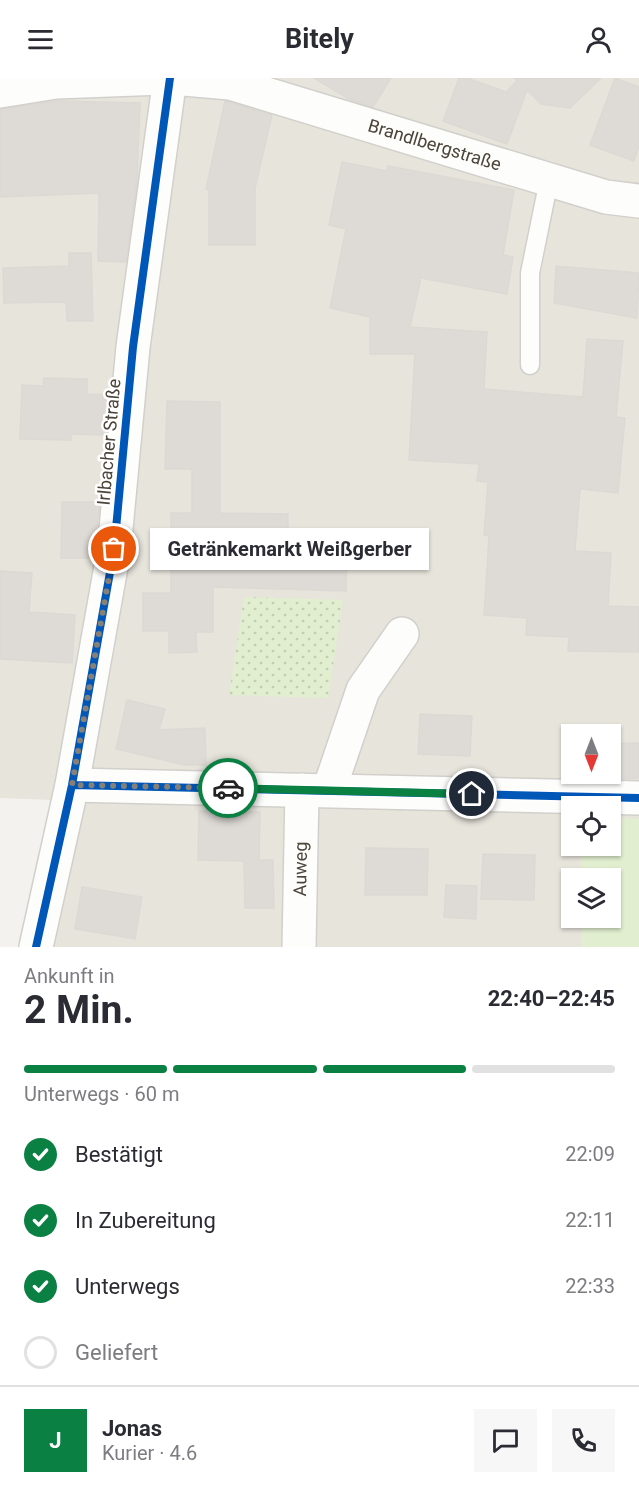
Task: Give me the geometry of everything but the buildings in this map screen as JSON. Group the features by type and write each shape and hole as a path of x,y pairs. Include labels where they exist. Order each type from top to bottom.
{"street":[{"path":"0,91 56,82 164,78"},
{"name":"Brandlbergstraße","path":"171,78 245,83 549,180 606,197 639,201"},
{"name":"Irlbacher Straße","path":"36,947 72,785 114,549 133,346 171,78"},
{"name":"Auweg","path":"299,947 316,790 363,690 402,634"},
{"path":"72,785 639,798"}],"lane":[{"path":"530,365 530,273 549,180"}],"shaded area":[{"path":"0,78 639,78 639,947 20,947 53,800 0,798"}],"green space":[{"path":"244,597 343,600 328,698 229,695"},
{"path":"621,818 639,819 639,947 581,947 581,928 621,928 621,868 581,868 580,856 621,856"}],"cycle path":[{"path":"36,947 72,785 114,550 133,347 170,78"},
{"path":"72,785 639,798"}],"way so far":[{"path":"114,549 72,785 228,788"}],"place":[{"name":"Getränkemarkt Weißgerber","path":"114,549"}],"route":[{"path":"228,788 472,794"}]}
